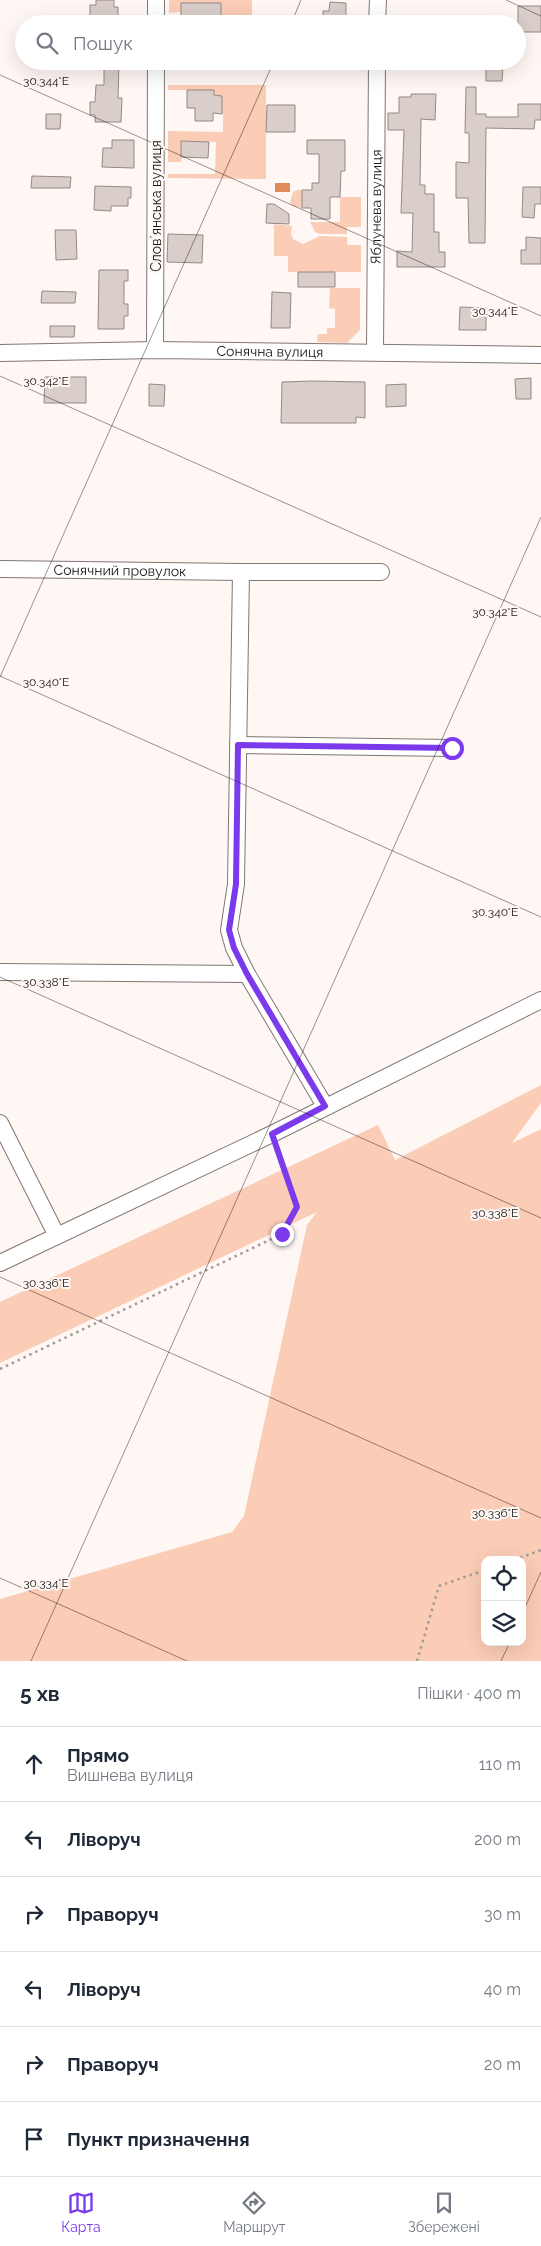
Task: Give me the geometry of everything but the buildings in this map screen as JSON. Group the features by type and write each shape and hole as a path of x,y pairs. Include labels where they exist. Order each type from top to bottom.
{"street":[{"path":"156,0 156,15"},
{"path":"377,15 378,0"},
{"name":"Словʼянська вулиця","path":"155,350 156,70"},
{"name":"Яблунева вулиця","path":"375,352 377,70"},
{"name":"Сонячна вулиця","path":"0,353 155,350 246,353 375,352 541,355"},
{"name":"Сонячний провулок","path":"0,569 381,572"},
{"path":"241,572 236,884 229,930 234,948 247,974 325,1106"},
{"path":"238,745 452,748"},
{"path":"0,972 247,974"},
{"path":"0,1263 272,1134 541,1000"},
{"path":"0,1123 57,1236"}],"path":[{"path":"0,1370 282,1234 297,1207 272,1134"},
{"path":"525,1556 541,1550"},
{"path":"418,1661 439,1586 481,1571"}],"shaded area":[{"path":"169,0 252,0 252,15 221,15 221,3 181,3 181,12 169,13"},
{"path":"168,85 266,85 266,179 168,178 168,174 215,174 216,142 182,141 181,162 168,162 168,131 223,132 223,114 222,96 214,95 214,90 168,90"},
{"path":"275,183 290,183 290,192 275,192"},
{"path":"302,190 302,208 292,206 290,202 293,192"},
{"path":"340,197 361,197 361,227 347,227 347,234 320,234 315,232 310,222 340,222"},
{"path":"274,224 292,226 291,234 293,239 303,244 320,236 347,237 347,245 361,245 361,272 288,272 288,256 274,256"},
{"path":"330,288 360,288 360,330 347,343 317,342 318,334 327,334 327,328 335,328 335,309 329,308"},
{"path":"541,1085 541,1103 512,1143 541,1129 541,1661 0,1661 0,1599 232,1532 244,1516 307,1225 317,1212 0,1363 0,1302 378,1125 395,1160"}],"route":[{"path":"282,1234 297,1207 272,1134 325,1106 247,974 234,948 229,930 236,884 238,745 452,748"}]}
